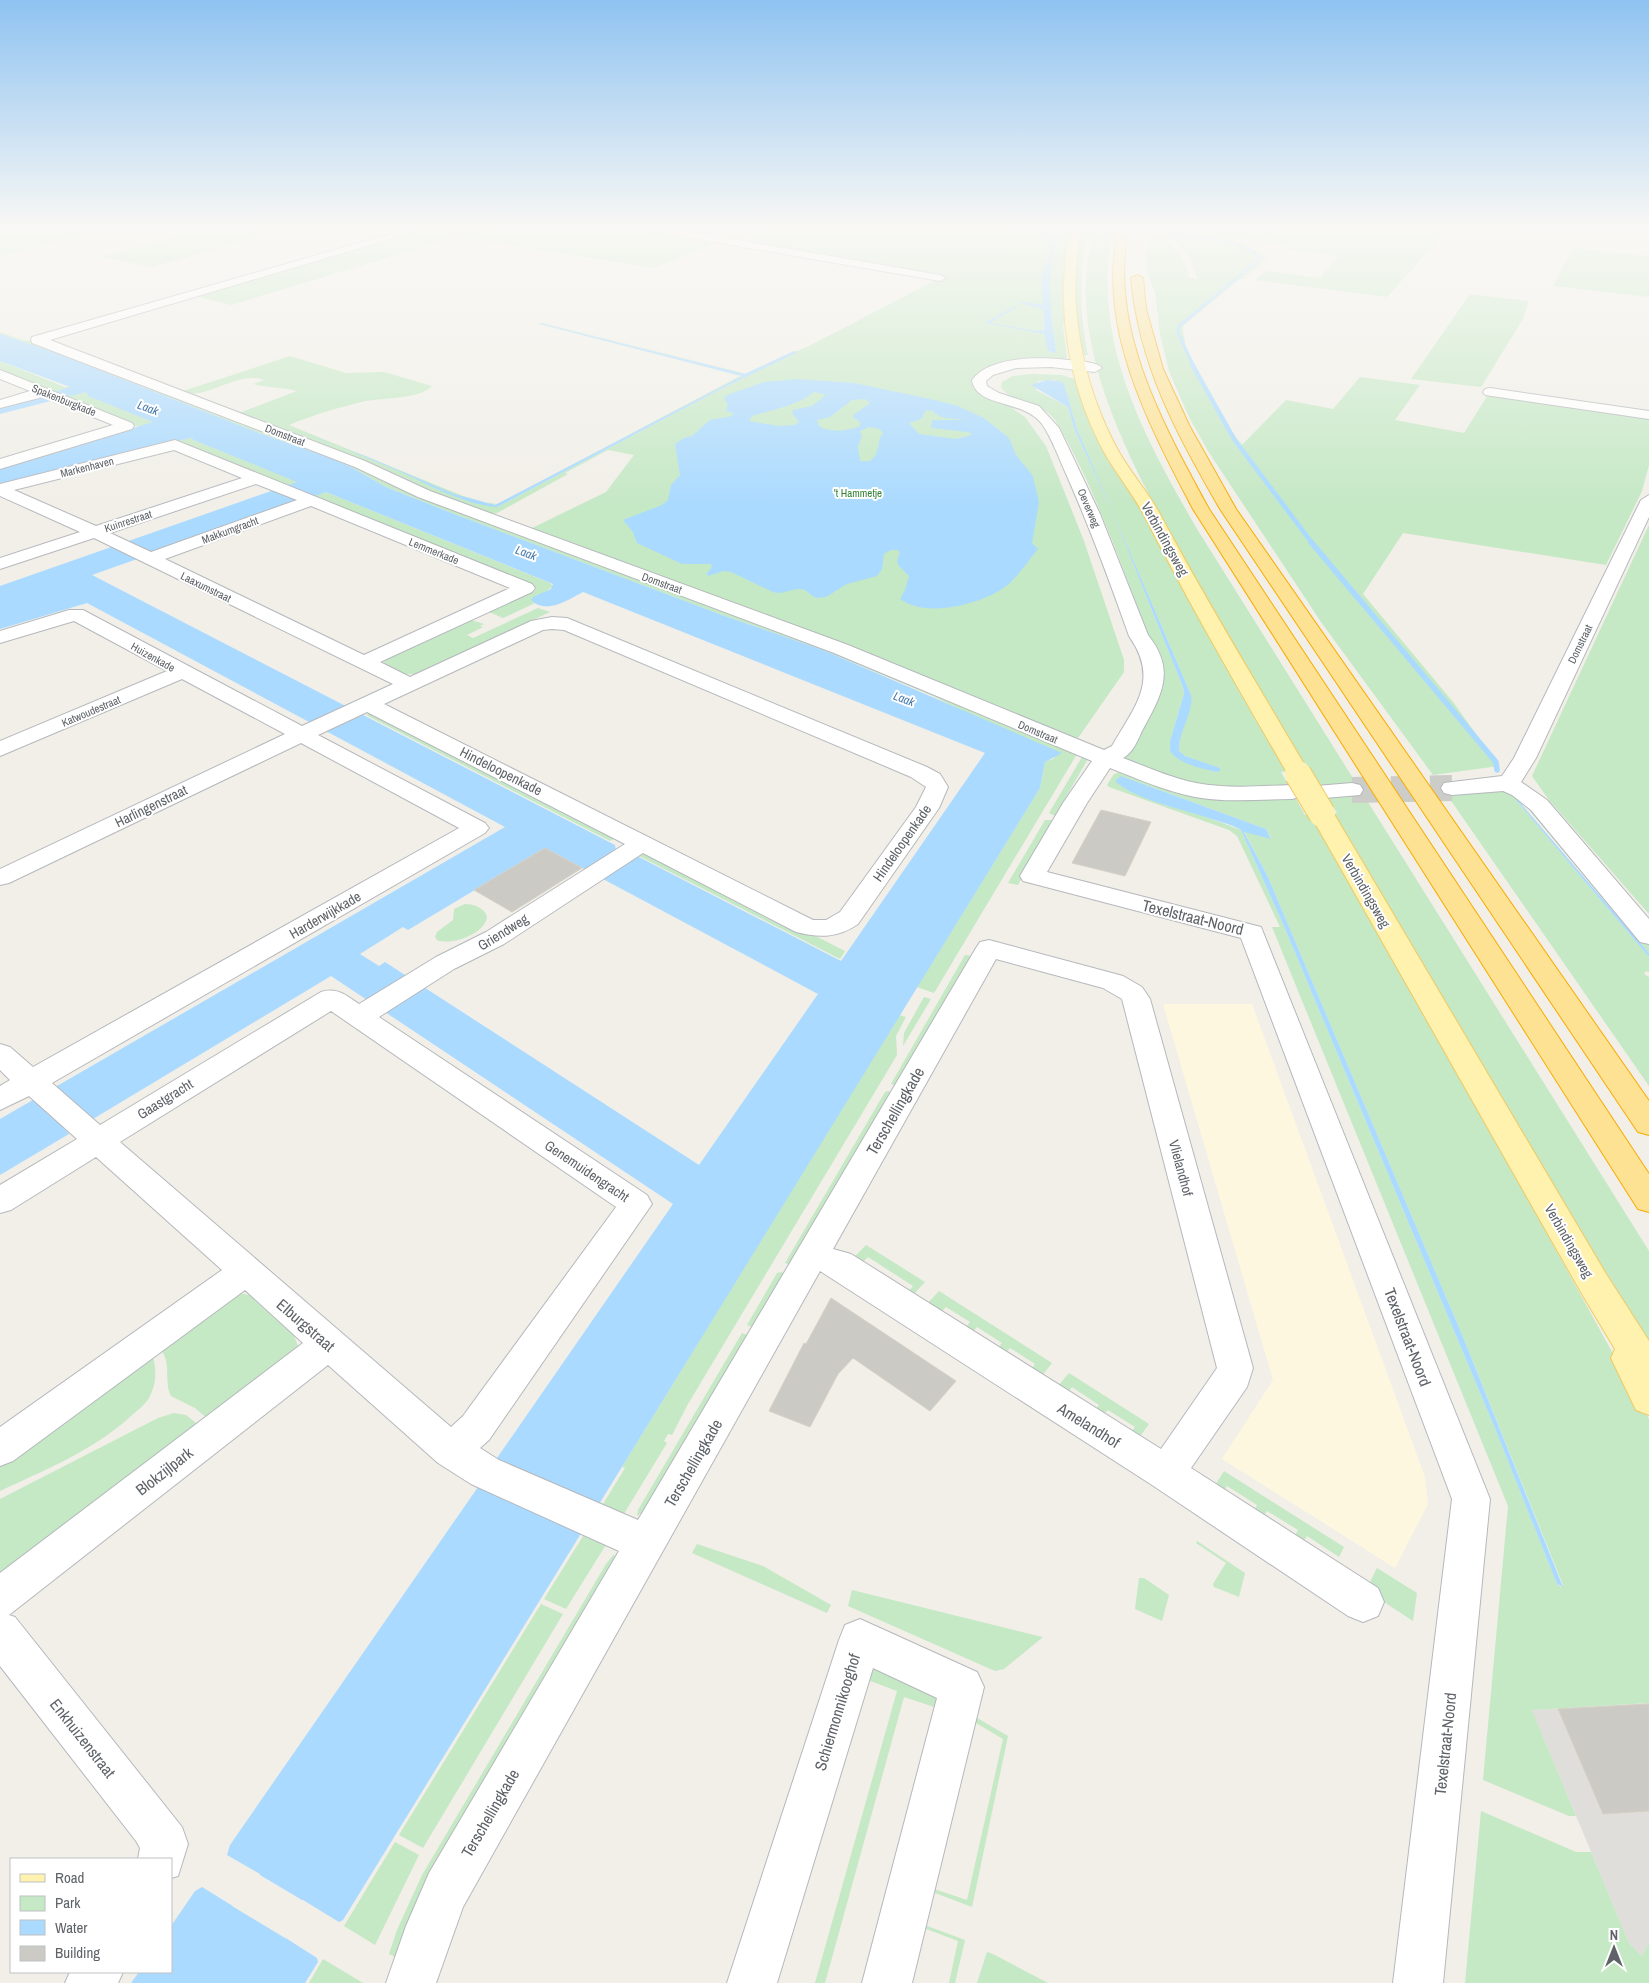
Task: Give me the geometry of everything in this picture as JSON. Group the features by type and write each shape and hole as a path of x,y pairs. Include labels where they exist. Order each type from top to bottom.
{"highway":[{"path":"1124,321 1129,351 1140,386 1165,442 1207,517 1649,1200"},
{"path":"1143,321 1150,352 1163,387 1190,442 1224,501 1649,1124"}],"main road":[{"name":"Verbindingsweg","path":"1072,321 1072,330 1087,365 1101,388"},
{"name":"Verbindingsweg","path":"1087,365 1100,430 1123,472 1141,495 1295,782 1323,803 1594,1284 1649,1372"},
{"name":"Verbindingsweg","path":"1113,421 1134,472 1141,495"},
{"name":"Verbindingsweg","path":"1594,1284 1649,1399"}],"street":[{"name":"Domstraat","path":"104,321 37,340 360,464 424,494 895,670 1105,759 1165,782 1196,790 1230,794 1295,782"},
{"name":"Oeverweg","path":"1032,876 1075,803 1105,759 1121,750 1151,692 1154,677 1153,663 1149,650 1139,636 1084,496 1056,436 1037,411 1012,401 992,385 993,381 999,376 1023,371 1087,365"},
{"name":"Spakenburgkade","path":"0,374 127,426"},
{"path":"1490,392 1649,415"},
{"path":"0,404 51,394"},
{"name":"Markenhaven","path":"0,464 127,426"},
{"name":"Markenhaven","path":"0,490 175,445"},
{"name":"Lemmerkade","path":"175,445 526,588 362,662"},
{"name":"Kuinrestraat","path":"0,564 257,478"},
{"name":"Laaxumstraat","path":"0,490 95,532 411,685"},
{"name":"Domstraat","path":"1506,784 1525,758 1649,500"},
{"name":"Makkumgracht","path":"147,558 311,501"},
{"name":"Huizenkade","path":"0,637 76,614 181,672 313,729"},
{"name":"Hindeloopenkade","path":"313,729 358,708 411,685 538,625 552,623 567,624 919,772 932,779 937,786 927,808 849,918 834,927 825,929 805,926 643,843 358,708"},
{"name":"Katwoudestraat","path":"0,749 181,672"},
{"name":"Harlingenstraat","path":"0,878 313,729"},
{"name":"Harderwijkkade","path":"0,1100 52,1100 477,828 313,729"},
{"path":"1452,788 1506,784 1520,790 1539,804 1649,936"},
{"path":"1323,803 1352,790"},
{"name":"Griendweg","path":"367,1012 418,980 495,938 643,843"},
{"name":"Texelstraat-Noord","path":"1032,876 1252,933 1471,1499 1418,1983"},
{"name":"Terschellingkade","path":"411,1983 430,1926 446,1890 989,948"},
{"name":"Vlielandhof","path":"989,948 1113,982 1132,992 1136,999 1235,1368 1234,1376 1166,1473"},
{"name":"Genemuidengracht","path":"331,998 367,1012 636,1204 476,1428 451,1450"},
{"name":"Gaastgracht","path":"0,1201 331,998"},
{"name":"Elburgstraat","path":"0,1054 328,1344 451,1450 485,1472 647,1544"},
{"name":"Amelandhof","path":"812,1255 839,1264 1166,1473 1363,1602"},
{"path":"0,1448 246,1270"},
{"name":"Blokzijlpark","path":"0,1598 328,1344"},
{"name":"Enkhuizenstraat","path":"0,1632 163,1852"},
{"name":"Schiermonnikooghof","path":"752,1983 860,1640 962,1687 887,1983"}],"shaded area":[{"path":"1163,1004 1252,1004 1425,1477 1428,1504 1395,1568 1222,1459 1273,1380"},
{"path":"1649,1703 1649,1942 1642,1956 1629,1943 1532,1710"}],"green space":[{"name":"'t Hammetje","path":"858,321 1043,321 1043,334 1045,335 1049,352 1056,352 1052,321 1064,321 1063,326 1067,357 1063,360 1024,363 975,378 1023,409 1012,408 1025,417 1046,446 1084,541 1124,660 1124,672 1078,738 1030,729 528,530 606,492 634,455 608,450 497,513 485,515 239,413 297,391 253,384 264,380 253,378 232,382 201,393 190,394 180,392 290,356 346,373 384,372 432,386 411,396 356,403 289,425 463,496 498,504 739,376 742,377 500,504 491,505 497,507 723,388 797,352 794,351 809,346"},
{"path":"1077,321 1083,321 1088,355 1080,355"},
{"path":"1087,321 1111,321 1115,348 1126,385 1141,422 1158,458 1197,529 1649,1251 1649,1341 1562,1203 1333,814 1337,813 1327,797 1355,795 1348,784 1320,785 1312,771 1308,771 1173,540 1129,455 1110,410 1096,364"},
{"path":"1158,321 1190,321 1183,326 1189,358 1213,404 1242,445 1286,400 1333,409 1360,377 1420,385 1395,420 1464,433 1489,393 1649,417 1649,465 1642,491 1606,565 1403,533 1363,594 1453,702 1499,766 1433,775 1321,622 1208,451 1188,415 1169,371"},
{"path":"1452,321 1522,321 1481,387 1411,379"},
{"path":"536,323 540,323 678,360"},
{"path":"540,323 543,323 746,374"},
{"path":"0,332 22,340 33,341 836,652 1077,754 934,993 917,987 1040,788 1045,762 1055,758 933,696 823,650 722,615 449,512 386,487 333,459 259,433 59,354 0,334"},
{"path":"0,361 65,387 71,387 55,393 0,371"},
{"path":"1031,374 1062,375 1077,380 1134,497 1172,569 1287,771 1281,772 1290,788 1198,787 1124,759 1123,756 1157,658 1098,506 1070,447 1055,420 1049,414 1043,409 1012,397 1001,387 1002,382 1013,376","holes":["1055,380 1064,385 1077,429 1191,695 1179,751 1185,756 1219,768 1220,771 1215,772 1188,763 1170,741 1184,694 1183,687 1112,511 1074,428 1068,407 1036,390 1038,381"]},
{"path":"86,392 89,396 154,422 139,427 63,396"},
{"path":"194,437 192,439 298,482 285,487 173,441"},
{"path":"326,492 550,583 553,586 533,602 535,603 503,618 489,612 537,589 310,497"},
{"path":"1649,525 1649,914 1549,800 1532,776"},
{"path":"538,608 550,612 417,674 405,674 384,663 385,659 471,620 484,624 480,626 483,627 467,635 473,638"},
{"path":"374,711 618,836 610,841 366,715"},
{"path":"1082,757 1089,757 1055,816 1049,813"},
{"path":"1121,772 1150,781 1295,797 1305,815 1311,815 1465,1085 1649,1419 1649,1703 1532,1710 1576,1816 1569,1816 1483,1780 1508,1506 1272,927 1280,927 1237,836 1229,830 1109,787 1107,785 1114,774","holes":["1121,776 1266,829 1271,838 1244,831 1267,875 1463,1337 1563,1585 1561,1587 1557,1584 1494,1426 1283,924 1241,830 1193,812 1164,805"]},
{"path":"1497,791 1519,794 1605,890 1649,945 1649,953 1520,799 1516,800 1649,957 1649,972 1646,971 1644,974 1649,977 1649,1086 1445,792"},
{"path":"1045,820 1053,820 1018,885 1008,883"},
{"path":"646,850 845,951 840,959 637,855"},
{"path":"465,904 482,909 487,917 485,923 474,933 458,940 437,940 435,937 437,932 453,920 454,909"},
{"path":"965,955 974,956 898,1086 891,1084"},
{"path":"924,997 931,999 903,1046 904,1033"},
{"path":"899,1015 906,1017 896,1036 897,1055 688,1404 672,1435 668,1434 664,1441 667,1443 622,1517 600,1509 625,1468 622,1467"},
{"path":"885,1092 894,1093 793,1266 785,1263"},
{"path":"866,1245 925,1282 913,1295 908,1292 913,1286 868,1257 862,1263 854,1257"},
{"path":"781,1272 788,1275 757,1329 747,1325 777,1273"},
{"path":"939,1291 1052,1363 1041,1377 1031,1370 1035,1364 1010,1348 1005,1354 997,1349 1002,1343 977,1327 972,1333 965,1328 970,1322 946,1307 941,1312 927,1304"},
{"path":"240,1293 249,1295 294,1336 298,1346 295,1354 209,1420 195,1408 171,1396 166,1359 159,1348"},
{"path":"742,1333 753,1337 645,1511 637,1516 638,1510"},
{"path":"153,1357 155,1378 153,1388 149,1398 130,1417 84,1450 0,1491 0,1459"},
{"path":"1069,1373 1149,1424 1138,1439 1130,1434 1135,1427 1108,1410 1102,1416 1094,1411 1099,1405 1072,1387 1067,1394 1057,1387"},
{"path":"174,1413 186,1415 201,1427 0,1580 0,1499 158,1418"},
{"path":"1224,1471 1344,1547 1339,1557 1307,1536 1302,1544 1293,1539 1298,1530 1267,1511 1262,1518 1253,1513 1257,1505 1227,1486 1223,1493 1214,1487"},
{"path":"585,1533 607,1543 566,1609 544,1599"},
{"path":"1197,1541 1245,1573 1239,1597 1214,1587 1213,1584 1226,1563 1196,1543"},
{"path":"697,1544 763,1566 831,1605 827,1613 692,1553"},
{"path":"614,1554 615,1558 397,1958 389,1954 397,1930 422,1875 606,1564"},
{"path":"1377,1568 1417,1593 1413,1621 1366,1590"},
{"path":"1139,1578 1144,1578 1169,1595 1162,1621 1135,1609"},
{"path":"852,1590 1043,1637 1004,1669 995,1671 848,1606"},
{"path":"541,1604 563,1614 423,1848 399,1835"},
{"path":"878,1666 936,1696 937,1708 904,1697 825,1983 815,1983 897,1691 865,1679 872,1669"},
{"path":"972,1715 1008,1736 972,1907 930,1891 931,1888 967,1900 1003,1739 971,1720"},
{"path":"1481,1811 1576,1852 1591,1852 1629,1943 1642,1956 1649,1942 1649,1983 1465,1983"},
{"path":"395,1842 419,1855 375,1945 344,1926"},
{"path":"922,1924 965,1940 955,1983 949,1983 958,1941 921,1927"},
{"path":"987,1952 993,1954 1048,1983 977,1983"},
{"path":"323,1959 363,1983 309,1983"}],"water":[{"path":"994,321 990,323 1036,331 1044,330 1044,321 1052,321 1056,353 1048,351 1044,334 984,323"},
{"path":"540,323 745,374 794,351 798,352 723,388 497,507 459,498 342,447 454,494 495,505 742,376"},
{"name":"Laak","path":"0,334 59,354 259,433 333,459 386,487 449,512 722,615 823,650 1062,753 1045,762 1040,788 343,1920 339,1922 303,1900 281,1935 317,1958 318,1962 305,1983 131,1983 138,1973 172,1973 172,1925 195,1891 202,1887 236,1908 260,1874 227,1855 230,1845 478,1487 481,1487 498,1462 497,1458 673,1204 331,976 93,1119 60,1124 69,1134 0,1175 0,1119 505,827 87,603 0,629 0,586 297,482 191,439 194,437 0,486 0,469 153,422 88,396 86,392 0,414 0,408 70,387 0,361","holes":["326,492 553,584 551,589 533,597 531,600 543,606 557,605 583,592 985,753 841,961 635,855 616,851 615,845 92,575","545,848 818,994 699,1165 385,962 379,966 360,954 403,927 408,930"]},
{"path":"797,379 854,383 958,406 984,418 1009,438 1016,455 1033,476 1039,502 1032,543 1038,549 1007,586 992,595 951,607 923,608 911,605 900,599 909,576 899,566 897,561 900,552 897,550 884,554 882,569 877,576 847,584 826,597 817,598 800,589 780,593 773,592 731,572 723,571 708,576 707,573 712,567 711,564 682,564 637,543 633,532 623,520 662,505 668,500 671,485 680,475 675,444 684,438 692,436 710,420 732,416 733,413 726,411 728,405 724,398 727,395 764,382","holes":["814,392 826,395 812,406 793,410 792,413 799,422 795,425 779,426 749,421 752,416 787,406 806,398","865,399 870,403 852,416 860,422 860,426 839,430 828,430 819,426 817,420 830,417 852,400","926,410 933,411 944,418 966,420 932,420 931,428 969,432 972,435 956,439 919,434 909,423 921,419","869,427 880,429 883,433 878,450 870,461 860,461 858,446 862,437 860,431"]},
{"path":"1047,380 1059,381 1064,384 1077,429 1191,695 1190,709 1181,736 1179,751 1185,756 1220,768 1220,771 1216,772 1191,765 1179,759 1170,751 1170,741 1184,694 1183,687 1112,511 1074,428 1068,407 1031,385"},
{"path":"1121,776 1266,829 1271,839 1244,832 1267,875 1463,1337 1563,1587 1557,1584 1494,1426 1283,924 1241,830 1136,794 1115,781"},
{"path":"1516,800 1649,953 1649,957"}],"pier":[{"path":"255,1872 307,1903 304,1903 285,1934 285,1938 232,1906 236,1905 256,1875 254,1874"}],"building":[{"path":"1101,810 1151,822 1125,876 1072,863"},
{"path":"545,848 582,868 512,912 474,890"},
{"path":"831,1298 956,1381 930,1411 853,1358 838,1374 810,1427 769,1411 804,1343 806,1344"},
{"path":"1649,1704 1649,1811 1603,1814 1558,1709"}],"waterway":[{"path":"1186,321 1179,326 1178,333 1193,365"},
{"path":"1192,364 1234,439 1312,543"},
{"path":"1311,542 1496,762 1497,770"}],"tunnel":[{"path":"1352,790 1452,788"}]}
